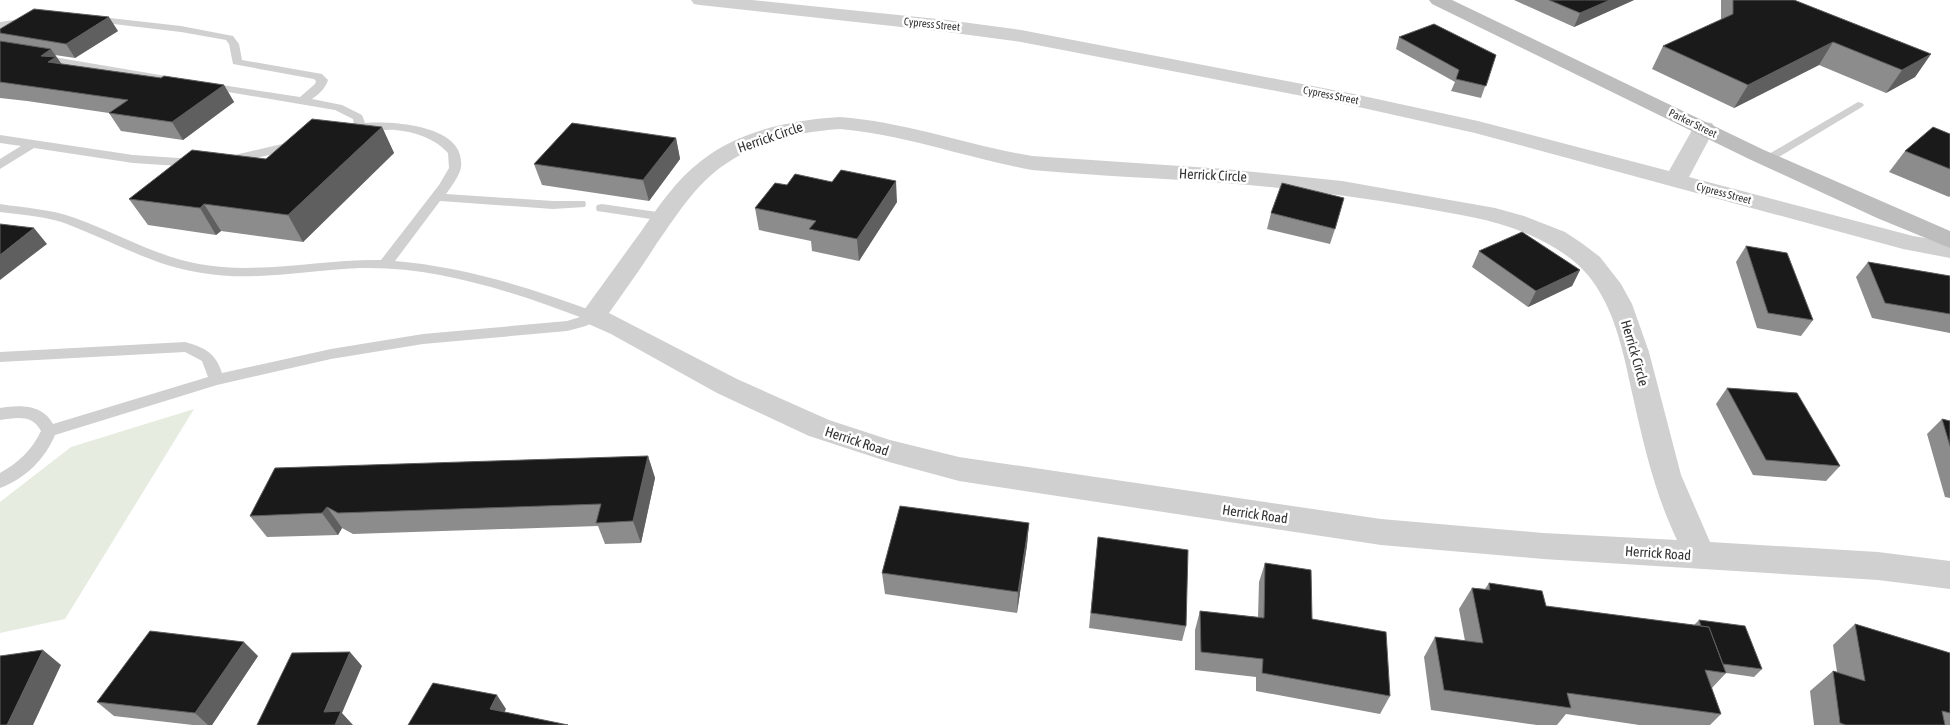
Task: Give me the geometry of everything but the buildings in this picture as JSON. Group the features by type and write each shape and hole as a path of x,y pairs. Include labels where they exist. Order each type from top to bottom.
{"main road":[{"name":"Parker Street","path":"1438,0 1704,128 1892,216 1950,240"}],"street":[{"name":"Cypress Street","path":"700,0 947,26 1049,41 1416,112 1912,244 1950,250"},
{"name":"Herrick Circle","path":"593,316 693,179 722,156 772,134 802,125 829,122 858,123 924,136 984,154 1028,162 1102,170 1242,177 1309,184 1410,199 1520,223 1549,236 1577,252 1591,263 1600,274 1617,299 1630,330 1666,475 1682,518 1700,556"},
{"path":"1676,180 1704,128"},
{"name":"Herrick Road","path":"593,316 620,328 734,390 819,428 889,451 951,467 1363,530 1543,546 1878,566 1950,575"}],"lane":[{"path":"0,25 41,17"},
{"path":"78,17 223,36 232,40 237,62 318,76 322,80 321,85 302,101"},
{"path":"0,51 181,82"},
{"path":"200,85 346,110 358,117 360,127"},
{"path":"1768,158 1858,104"},
{"path":"346,130 360,127 386,126 414,129 432,135 449,145 454,152 455,168 446,186 385,264"},
{"path":"0,139 151,161 205,163"},
{"path":"218,162 261,154 309,141"},
{"path":"0,165 31,144"},
{"path":"437,197 552,205 580,204"},
{"path":"0,208 69,221 169,262 202,269 242,273 385,264 444,272 476,279 534,295 593,316"},
{"path":"602,208 664,217"},
{"path":"49,431 216,380 314,358 378,346 472,333 567,326 582,322 593,316"},
{"path":"0,357 185,347 200,351 208,358 214,368 216,380"},
{"path":"0,414 16,412 33,414 44,420 49,431 44,445 29,462 0,481"}],"shaded area":[{"path":"194,409 65,619 0,633 0,502 71,447"}]}
